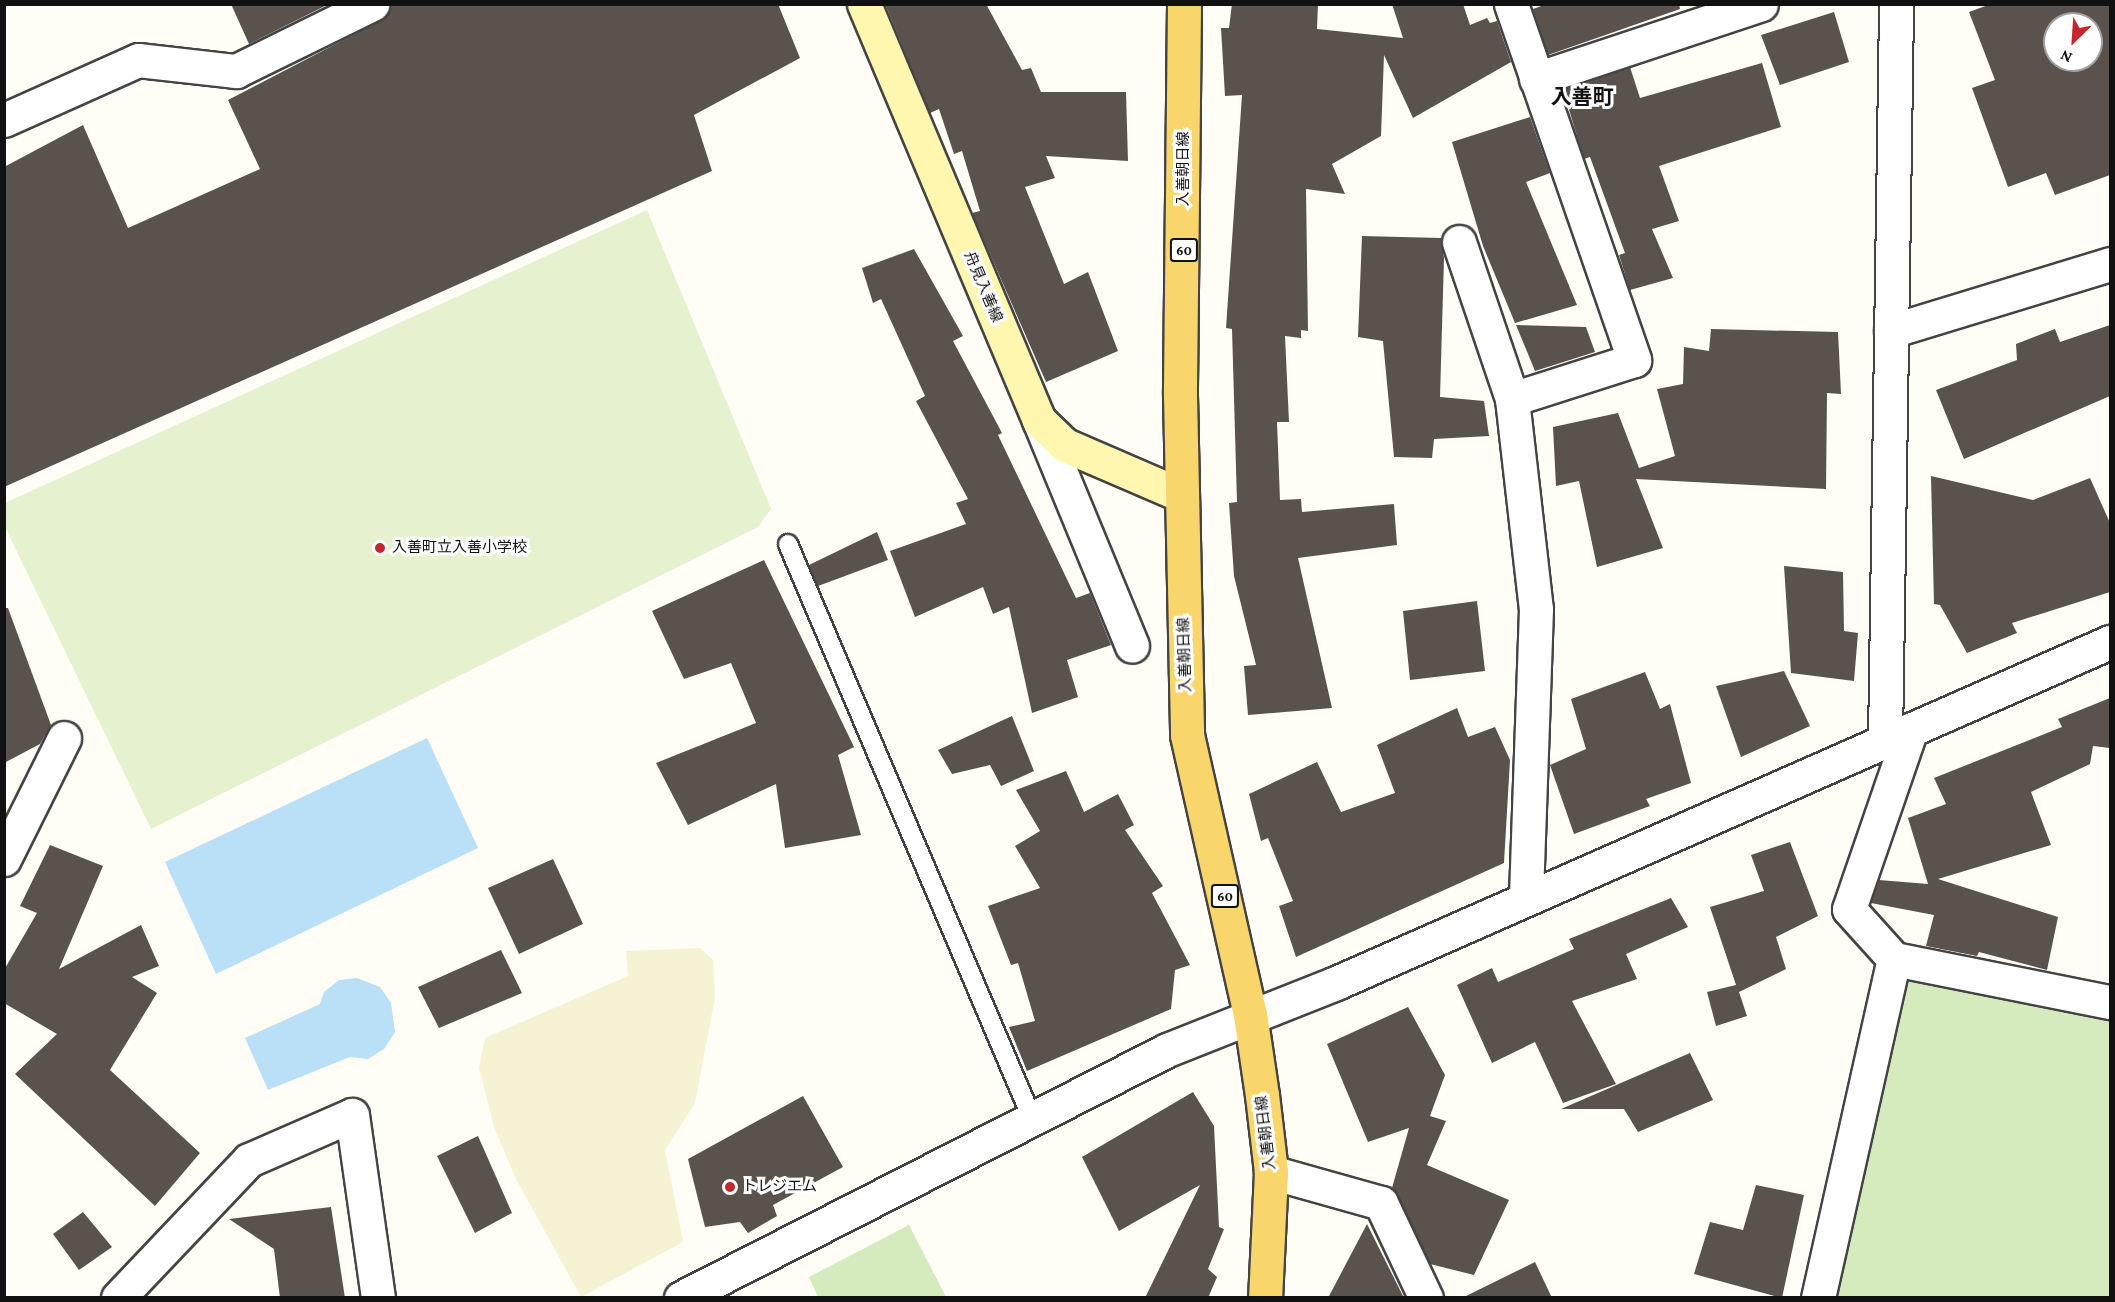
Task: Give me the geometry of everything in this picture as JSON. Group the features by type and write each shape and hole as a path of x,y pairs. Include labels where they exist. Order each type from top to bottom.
{"main road":[{"name":"舟見入善線","path":"864,4 1038,420 1065,445 1181,495"},
{"name":"入善朝日線","path":"1184,4 1181,495 1187,735 1250,1014 1271,1172 1265,1298"}],"street":[{"path":"4,120 138,60 236,71 372,4"},
{"path":"1511,4 1634,360 1512,399"},
{"path":"1536,79 1688,16 1761,4"},
{"path":"1896,4 1891,331 1898,735 1849,909 1894,959 2110,1002"},
{"path":"1459,242 1512,399 1536,609 1526,899"},
{"path":"1891,331 2110,264"},
{"path":"1038,420 1132,646"},
{"path":"681,1298 1031,1116 1250,1014 1336,983 2110,642"},
{"path":"4,859 64,738"},
{"path":"1818,1298 1894,959"},
{"path":"118,1298 249,1160 352,1115 378,1298"},
{"path":"1271,1172 1381,1203 1426,1298"}],"lane":[{"path":"788,544 1031,1116"}],"shaded area":[{"path":"700,948 713,960 715,997 695,1103 665,1150 683,1242 581,1297 515,1177 494,1127 479,1068 485,1038 628,976 626,951"}],"green space":[{"path":"647,210 771,509 758,527 151,829 5,527 5,503"},
{"path":"1901,977 2110,1018 2110,1297 1837,1298"},
{"path":"909,1225 946,1297 818,1297 809,1277"}],"water":[{"path":"427,738 478,848 216,974 165,862"},
{"path":"357,978 380,987 391,1003 395,1032 384,1049 368,1059 350,1057 268,1090 245,1038 320,1004 324,992 339,980"}],"building":[{"path":"231,4 329,4 249,44"},
{"path":"391,4 778,4 800,58 694,115 712,171 4,487 4,167 83,125 128,228 260,169 228,100 380,21"},
{"path":"885,4 986,4 1022,70 1031,68 1041,92 1126,92 1128,161 1046,156 1055,178 1025,187 1064,284 1088,272 1118,351 1046,382 972,213 980,211 962,151 954,154 939,109 930,113"},
{"path":"1232,4 1318,4 1317,29 1403,38 1392,4 1463,4 1470,25 1487,18 1490,23 1497,21 1511,62 1413,118 1384,55 1381,136 1332,164 1345,194 1306,189 1308,331 1301,330 1301,338 1285,336 1289,422 1277,422 1280,500 1301,499 1302,512 1394,504 1397,545 1298,558 1332,708 1248,715 1244,666 1256,665 1234,576 1229,503 1237,502 1232,329 1226,328 1242,95 1225,96 1221,28 1229,28"},
{"path":"1547,4 1679,4 1680,9 1548,55 1533,9"},
{"path":"1991,4 2110,4 2110,175 2055,195 2046,173 2008,187 1972,88 1995,80 1969,12"},
{"path":"1834,12 1849,62 1780,85 1761,35"},
{"path":"1762,63 1781,127 1659,166 1679,221 1652,229 1673,278 1630,290 1619,255 1625,253 1590,157 1584,159 1563,90 1630,67 1640,98"},
{"path":"1530,117 1550,173 1526,182 1577,305 1515,323 1483,246 1452,142"},
{"path":"1362,236 1441,238 1444,258 1440,397 1484,401 1489,436 1434,439 1432,458 1394,457 1383,341 1358,337"},
{"path":"914,249 963,336 953,341 1002,433 998,435 1076,598 1090,593 1111,645 1067,660 1078,697 1032,713 1009,607 993,614 983,587 915,617 890,551 966,524 956,503 968,499 916,401 925,396 881,299 873,303 862,268"},
{"path":"1516,325 1586,327 1595,352 1535,371"},
{"path":"2110,325 2110,396 1964,459 1936,390 2017,360 2016,344 2055,329 2060,342"},
{"path":"1711,329 1838,332 1841,394 1827,393 1826,489 1636,479 1663,548 1597,567 1579,481 1556,486 1553,427 1618,413 1639,468 1675,456 1657,389 1683,384 1684,347 1709,351"},
{"path":"1931,476 2033,500 2090,478 2110,523 2110,592 2012,623 2017,633 1967,653 1940,605 1934,604"},
{"path":"877,532 888,560 818,586 809,565"},
{"path":"764,560 854,747 838,755 861,835 785,848 776,784 688,825 656,763 756,723 731,663 684,679 652,611"},
{"path":"1784,566 1843,572 1844,631 1858,633 1854,681 1791,673"},
{"path":"1477,601 1485,671 1410,680 1403,611"},
{"path":"4,608 8,608 51,725 40,744 4,763"},
{"path":"1784,671 1810,726 1741,757 1716,686"},
{"path":"1645,672 1660,709 1670,704 1691,783 1646,799 1650,806 1574,834 1550,765 1586,749 1571,699"},
{"path":"2110,698 2110,748 2093,746 2090,764 2031,792 2051,845 1938,879 2058,917 2047,970 1979,952 1977,956 1926,946 1934,915 1871,903 1879,880 1928,884 1908,818 1946,804 1934,778 2062,727 2058,719"},
{"path":"1457,708 1468,737 1495,727 1510,760 1504,863 1296,957 1279,906 1293,901 1268,838 1261,841 1249,794 1317,762 1341,812 1395,793 1377,745"},
{"path":"1012,716 1034,771 1001,786 990,765 952,774 938,750"},
{"path":"1066,771 1084,812 1118,794 1134,825 1125,830 1163,886 1152,893 1190,965 1175,970 1171,1009 1027,1071 1009,1027 1035,1021 1018,963 1011,965 988,906 1040,888 1015,846 1040,831 1016,790"},
{"path":"1790,842 1818,916 1776,937 1786,969 1739,992 1747,1016 1716,1026 1707,992 1736,985 1710,907 1764,891 1751,855"},
{"path":"50,845 103,866 59,969 141,925 159,966 132,977 157,993 110,1070 200,1153 155,1206 15,1074 57,1034 4,1003 4,970 37,913 20,906"},
{"path":"553,859 583,924 519,954 488,888"},
{"path":"1671,898 1688,927 1626,954 1637,979 1572,1001 1616,1084 1563,1103 1535,1042 1492,1063 1457,985 1492,968 1498,982 1574,949 1569,939"},
{"path":"501,950 522,993 439,1028 418,987"},
{"path":"1408,1007 1445,1075 1430,1116 1446,1121 1427,1165 1509,1200 1474,1275 1430,1264 1392,1188 1409,1128 1368,1142 1327,1044"},
{"path":"1690,1053 1713,1100 1638,1132 1624,1109 1561,1109"},
{"path":"1193,1092 1214,1126 1219,1227 1224,1229 1208,1269 1217,1277 1208,1298 1145,1298 1200,1185 1119,1231 1082,1157"},
{"path":"803,1096 843,1167 773,1205 777,1216 748,1233 740,1222 705,1227 688,1159"},
{"path":"478,1136 512,1213 475,1233 437,1156"},
{"path":"1756,1185 1804,1195 1782,1298 1694,1274 1710,1222 1743,1230"},
{"path":"331,1207 345,1298 280,1298 274,1249 229,1219"},
{"path":"83,1212 112,1247 79,1270 53,1234"},
{"path":"1367,1224 1404,1298 1328,1298"},
{"path":"1535,1262 1552,1298 1462,1298"}],"place":[{"name":"入善町立入善小学校","path":"380,548"},
{"name":"トレジエム","path":"730,1187"}],"district":[{"name":"入善町","path":"1582,97"}]}
